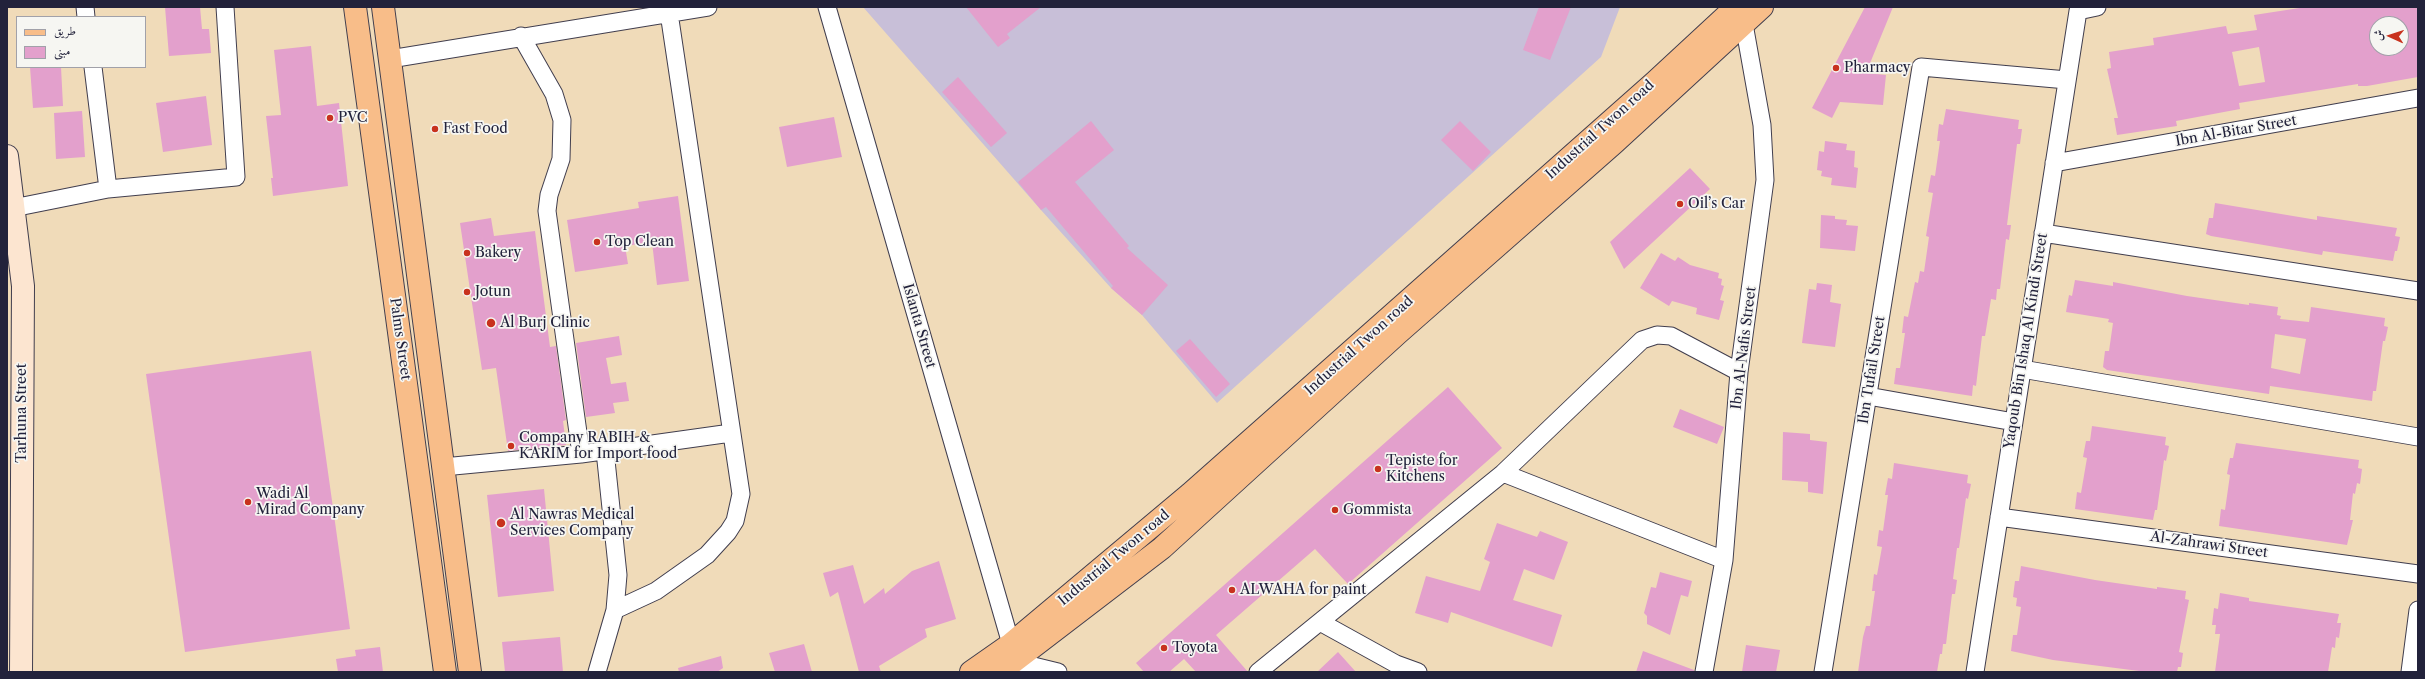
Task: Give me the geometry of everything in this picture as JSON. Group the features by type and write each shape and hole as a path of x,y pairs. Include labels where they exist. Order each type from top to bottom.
{"main road":[{"name":"Palms Street","path":"355,7 445,672"},
{"name":"Palms Street","path":"383,7 470,672"},
{"name":"Industrial Twon road","path":"971,672 1005,664 1162,548 1398,332 1614,143 1732,13 1762,7"},
{"name":"Tarhuna Street","path":"7,156 23,286 21,672"}],"street":[{"path":"13,208 108,189 236,177 225,7"},
{"path":"390,59 521,36 708,7"},
{"name":"Islanta Street","path":"827,7 1005,664"},
{"name":"Yaqoub Bin Ishaq Al Kindi Street","path":"1975,672 2078,11 2097,7"},
{"path":"615,610 656,591 683,574 707,555 728,532 739,508 741,494 669,13"},
{"name":"Ibn Al-Nafis Street","path":"1704,672 1724,560 1739,372 1765,180 1762,125 1732,13"},
{"path":"521,36 554,94 562,120 561,159 549,195 547,211 581,454"},
{"name":"Ibn Tufail Street","path":"1823,672 1921,67 2067,80"},
{"path":"93,68 108,189"},
{"name":"Ibn Al-Bitar Street","path":"2054,163 2418,98"},
{"path":"2043,233 2418,291"},
{"path":"1258,672 1503,473 1642,340 1657,336 1671,336 1739,372"},
{"path":"2022,370 2418,437"},
{"path":"1868,396 2014,422"},
{"path":"443,467 581,454 731,433"},
{"path":"597,672 615,610 618,575 605,451"},
{"path":"1503,473 1724,560"},
{"name":"Al-Zahrawi Street","path":"1999,517 2418,574"},
{"path":"2410,672 2418,610"},
{"path":"1320,622 1396,664 1418,672"},
{"path":"1005,664 1058,672"}],"shaded area":[{"path":"863,7 1620,7 1601,57 1217,403 1142,315 1111,288"}],"building":[{"path":"165,7 200,7 202,29 209,29 211,53 169,56"},
{"path":"966,7 1041,7 1007,34 1010,38 998,47"},
{"path":"1539,7 1571,7 1550,60 1523,50"},
{"path":"1865,7 1893,7 1866,73 1886,75 1883,105 1840,102 1832,118 1812,108"},
{"path":"2306,7 2418,7 2418,77 2367,86 2358,86 2358,84 2239,103 2240,109 2176,121 2177,126 2117,135 2114,118 2118,118 2107,69 2111,68 2109,52 2154,45 2153,38 2226,26 2228,34 2257,30 2254,15","holes":["2259,47 2265,82 2239,86 2232,52"]},
{"path":"311,46 317,106 339,103 348,186 273,196 271,178 273,178 266,116 281,115 274,50"},
{"path":"30,68 61,68 63,106 33,108"},
{"path":"958,77 1007,133 991,147 942,92"},
{"path":"206,96 212,145 163,152 156,103"},
{"path":"1946,109 2019,120 2018,129 2022,129 2020,144 2017,144 2007,225 2011,225 2009,240 2006,239 2000,289 1997,289 1996,300 1991,299 1985,336 1982,336 1976,386 1973,385 1972,396 1894,384 1896,368 1900,368 1905,333 1902,333 1904,316 1908,317 1915,282 1918,283 1920,271 1924,272 1929,237 1926,236 1933,193 1928,192 1931,175 1935,176 1940,141 1937,141 1939,124 1943,125"},
{"path":"82,111 85,157 56,159 54,113"},
{"path":"834,117 842,157 787,167 779,127"},
{"path":"1091,121 1114,150 1075,182 1129,246 1127,248 1168,285 1142,315 1111,288 1113,286 1046,207 1041,210 1018,182"},
{"path":"1460,121 1491,152 1473,171 1441,140"},
{"path":"1825,141 1847,144 1846,150 1855,151 1854,167 1858,168 1856,188 1831,185 1832,178 1821,176 1822,171 1817,170 1819,151 1824,152"},
{"path":"1690,168 1710,189 1624,269 1610,242"},
{"path":"678,196 689,281 657,285 652,242 625,246 628,264 575,272 567,220 639,208 638,202"},
{"path":"2215,203 2317,220 2317,216 2397,228 2395,236 2400,237 2397,251 2395,251 2393,261 2323,251 2322,255 2211,236 2206,234 2209,218 2213,218"},
{"path":"1821,215 1835,216 1835,219 1847,220 1846,225 1858,226 1855,251 1820,248"},
{"path":"491,218 494,236 535,231 550,347 556,346 566,420 563,421 566,445 508,451 496,368 482,370 460,223"},
{"path":"1661,253 1675,261 1678,257 1690,265 1719,273 1718,278 1722,279 1721,285 1724,286 1720,300 1724,301 1719,320 1696,314 1697,308 1672,301 1669,306 1640,288"},
{"path":"2075,280 2113,286 2113,282 2187,296 2249,305 2249,303 2278,307 2277,315 2281,316 2280,319 2309,322 2311,307 2385,318 2384,326 2388,327 2385,341 2383,341 2376,391 2373,391 2372,401 2270,386 2269,394 2107,370 2103,367 2105,351 2109,351 2113,323 2108,322 2109,319 2066,312 2069,295 2072,296","holes":["2275,334 2306,339 2300,374 2271,368"]},
{"path":"1817,283 1832,285 1830,302 1841,304 1835,347 1802,343 1809,289 1816,290"},
{"path":"619,336 622,355 606,358 611,384 626,382 629,401 613,403 615,413 586,417 576,343"},
{"path":"1190,339 1230,384 1216,397 1176,351"},
{"name":"Wadi Al Mirad Company","path":"311,351 350,629 185,652 146,374"},
{"path":"1448,387 1502,448 1348,584 1315,549 1216,635 1248,672 1196,672 1184,659 1169,672 1144,672 1136,663"},
{"path":"1680,409 1724,427 1717,444 1673,427"},
{"path":"2092,426 2166,437 2165,445 2169,446 2166,461 2164,460 2157,510 2155,510 2153,520 2075,509 2077,492 2081,493 2087,458 2083,457 2086,441 2090,441"},
{"path":"1783,432 1810,434 1810,440 1827,442 1823,494 1808,492 1808,482 1782,480"},
{"path":"2236,443 2359,460 2358,468 2362,469 2360,484 2357,483 2355,494 2353,493 2350,520 2353,520 2347,545 2219,526 2221,509 2225,510 2230,475 2227,474 2230,458 2233,458"},
{"path":"1894,463 1968,475 1967,483 1971,484 1968,499 1966,498 1959,548 1957,548 1953,579 1957,580 1955,594 1952,594 1946,644 1943,644 1937,672 1858,672 1863,637 1866,626 1870,626 1875,591 1872,591 1874,574 1877,575 1882,547 1877,546 1879,530 1883,531 1888,495 1885,495 1888,478 1892,479"},
{"path":"544,489 554,591 498,597 487,495"},
{"path":"1497,523 1537,537 1540,531 1568,542 1554,580 1524,569 1513,600 1562,615 1552,647 1451,612 1448,623 1415,613 1426,576 1480,591 1490,562 1484,559"},
{"path":"939,561 956,619 925,629 927,637 879,666 881,672 859,672 838,592 830,597 823,573 853,565 864,604 884,588 885,594 912,571"},
{"path":"2021,566 2095,580 2157,589 2157,587 2186,591 2185,599 2189,600 2179,652 2183,653 2181,667 2178,667 2177,672 2147,672 2053,660 2011,651 2013,635 2017,635 2021,607 2016,606 2017,598 2013,597 2015,581 2019,581"},
{"path":"1660,572 1692,581 1688,597 1681,595 1670,635 1647,624 1647,616 1644,613 1651,587 1656,588"},
{"path":"2220,593 2249,598 2249,601 2339,614 2337,623 2341,623 2339,638 2336,637 2335,648 2332,647 2328,672 2215,672 2220,634 2215,634 2216,625 2212,625 2214,608 2218,609"},
{"path":"560,637 563,672 505,672 502,642"},
{"path":"804,644 812,672 775,672 769,653"},
{"path":"1746,645 1780,650 1776,672 1742,672"},
{"path":"380,647 383,672 338,672 336,659 356,656 355,650"},
{"path":"1643,651 1694,670 1694,672 1636,672"},
{"path":"1338,652 1356,672 1317,672"},
{"path":"721,656 723,668 717,672 679,672 678,668"}],"place":[{"name":"Pharmacy","path":"1836,68"},
{"name":"PVC","path":"330,118"},
{"name":"Fast Food","path":"435,129"},
{"name":"Oil’s Car","path":"1680,204"},
{"name":"Top Clean","path":"597,242"},
{"name":"Bakery","path":"467,253"},
{"name":"Jotun","path":"467,292"},
{"name":"Al Burj Clinic","path":"491,323"},
{"name":"Company RABIH & KARIM for Import food","path":"511,446"},
{"name":"Tepiste for Kitchens","path":"1378,469"},
{"name":"Wadi Al Mirad Company","path":"248,502"},
{"name":"Gommista","path":"1335,510"},
{"name":"Al Nawras Medical Services Company","path":"501,523"},
{"name":"ALWAHA for paint","path":"1232,590"},
{"name":"Toyota","path":"1164,648"}]}
